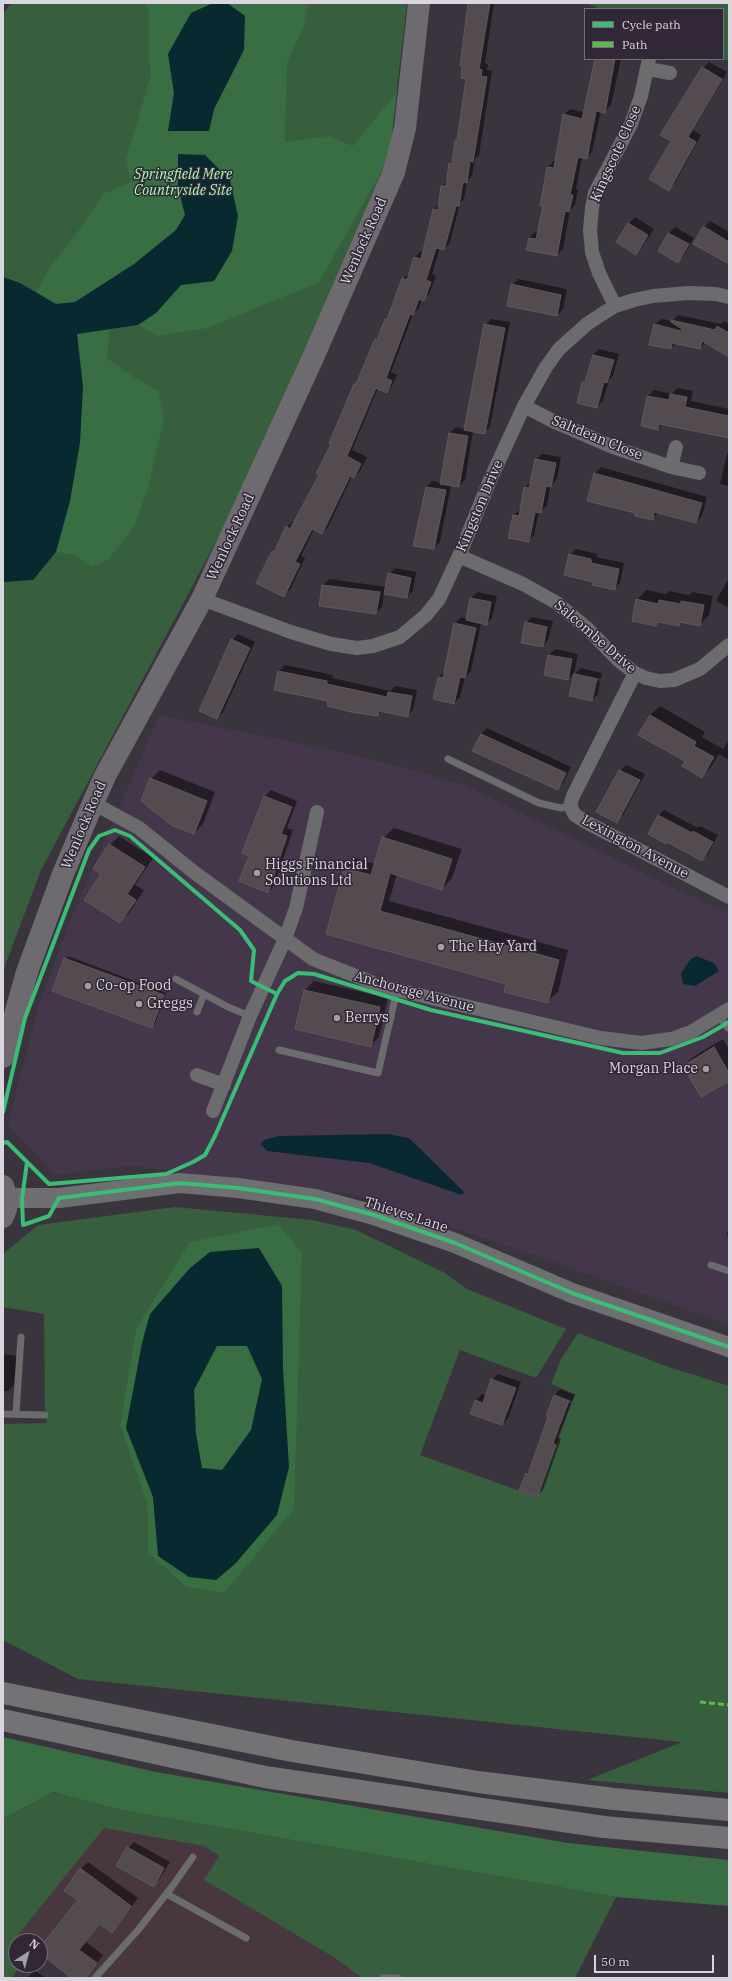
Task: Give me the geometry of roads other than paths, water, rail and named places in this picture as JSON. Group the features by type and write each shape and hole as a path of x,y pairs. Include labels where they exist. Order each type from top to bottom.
{"highway":[{"path":"3,1693 292,1751 478,1782 614,1799 729,1810"},
{"path":"3,1720 265,1778 604,1827 729,1838"}],"main road":[{"name":"Wenlock Road","path":"3,1058 27,972 64,874 105,776 202,599 308,369 394,172 405,128 419,3"},
{"name":"Thieves Lane","path":"4,1200 59,1198 180,1183 238,1188 315,1199 374,1215 455,1243 572,1293 729,1347"}],"street":[{"name":"Kingscote Close","path":"615,306 599,273 592,252 590,230 595,193 631,124 642,96 648,64 670,73"},
{"name":"Kingston Drive","path":"202,599 314,640 344,647 373,646 400,637 426,615 438,599 460,556 490,480 524,406 546,366 559,349 587,324 615,306 653,296 669,294 716,294 729,297"},
{"name":"Saltdean Close","path":"524,406 591,438 671,467 699,473"},
{"path":"671,467 676,447"},
{"name":"Salcombe Drive","path":"460,556 523,584 557,603 584,625 618,660 635,673 660,681 674,680 700,669 729,645"},
{"name":"Lexington Avenue","path":"635,673 576,789 570,806 575,815 586,822 729,897"},
{"name":"Anchorage Avenue","path":"94,803 139,828 195,873 313,959 346,973 397,990 622,1042 641,1043 671,1040 691,1032 724,1012"},
{"path":"213,1111 250,1016 285,939 296,908 318,812"},
{"path":"197,1075 224,1085"}],"lane":[{"path":"448,759 539,803 561,808 570,806"},
{"path":"176,979 228,1007 250,1016"},
{"path":"279,1050 378,1072 397,990"},
{"path":"197,1012 204,994"},
{"path":"724,1012 728,1028"},
{"path":"711,1265 729,1271"},
{"path":"16,1414 21,1337"},
{"path":"3,1414 44,1415"},
{"path":"95,1978 138,1930 167,1894 193,1857"},
{"path":"167,1894 246,1938"},
{"path":"382,1978 398,1978"}],"water":[{"path":"213,3 227,3 245,16 244,50 214,109 209,131 168,131 174,93 168,54 191,13"},
{"path":"178,154 205,155 230,180 238,216 232,251 214,281 181,285 156,313 138,325 77,334 83,387 80,443 70,501 56,552 33,580 3,582 3,277 20,283 56,304 75,302 134,264 176,230 185,215 178,187"},
{"path":"696,956 714,963 719,971 695,986 683,984 681,973 690,960"},
{"path":"388,1134 409,1138 464,1192 462,1195 369,1163 267,1151 261,1144 264,1140 279,1136"},
{"path":"259,1248 282,1286 283,1368 289,1467 277,1515 235,1564 216,1580 189,1577 158,1556 153,1497 126,1428 142,1343 150,1314 190,1268 210,1252","holes":["217,1346 247,1346 262,1379 251,1430 222,1470 202,1468 196,1434 194,1390"]}],"place":[{"name":"Higgs Financial Solutions Ltd","path":"257,873"},
{"name":"The Hay Yard","path":"441,947"},
{"name":"Co-op Food","path":"88,986"},
{"name":"Greggs","path":"139,1004"},
{"name":"Berrys","path":"337,1018"},
{"name":"Morgan Place","path":"706,1069"}],"park label":[{"name":"Springfield Mere Countryside Site","path":"183,184"}]}
